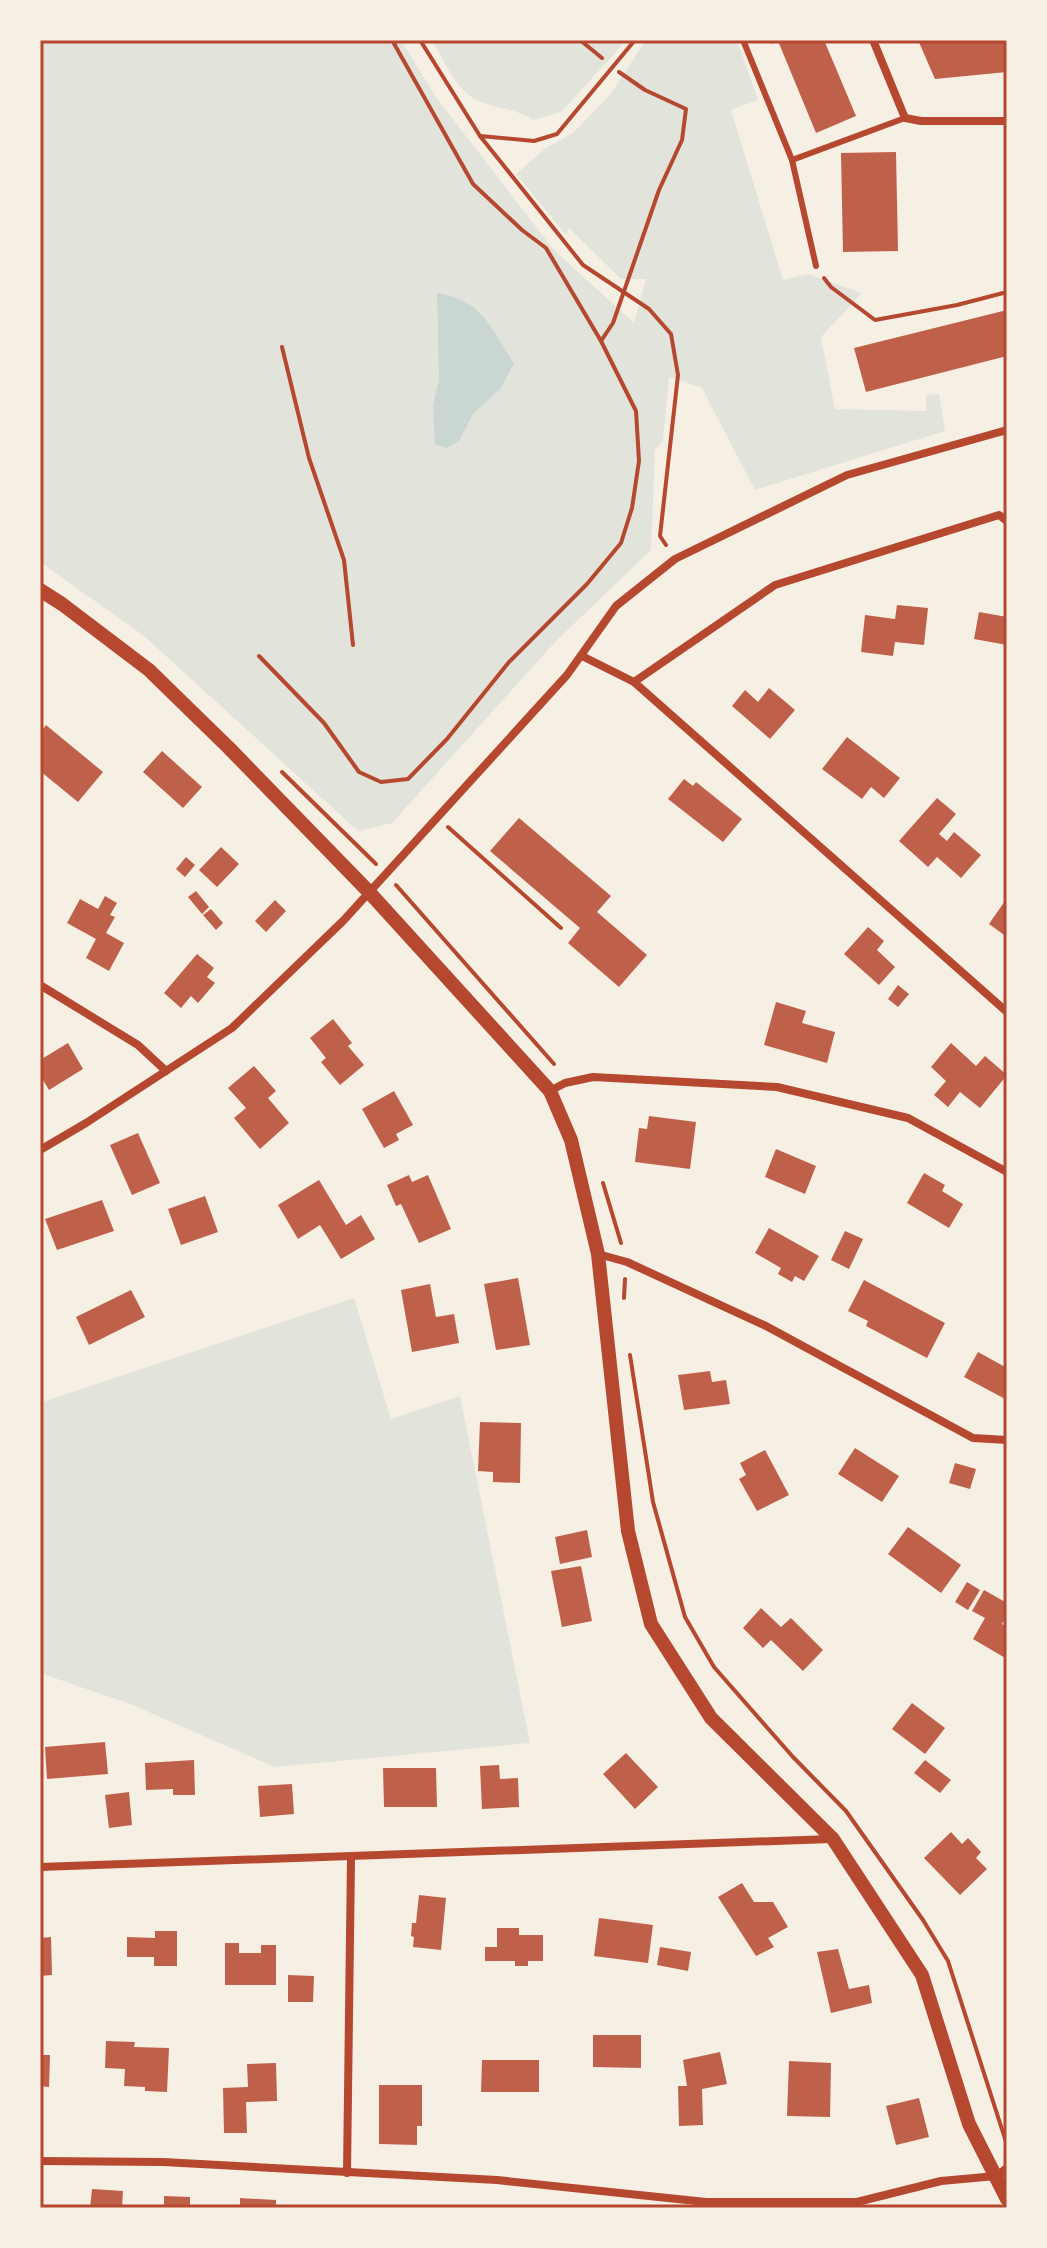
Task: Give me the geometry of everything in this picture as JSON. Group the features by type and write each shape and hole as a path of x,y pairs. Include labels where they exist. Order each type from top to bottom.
{"street":[{"path":"873,40 905,118 921,121 1007,121"},
{"path":"40,1150 232,1028 369,892 582,656 616,606 675,559 847,475 1007,430"},
{"path":"634,682 775,585 999,515 1007,521"},
{"path":"40,590 149,670 369,892 550,1091 571,1140 598,1254 628,1531 651,1624 711,1718 833,1839 922,1975 969,2124 1002,2172 1007,2199"},
{"path":"582,656 634,682 1007,1012"},
{"path":"40,985 138,1045 166,1071"},
{"path":"550,1091 565,1083 593,1077 777,1087 908,1118 1007,1172"},
{"path":"598,1254 627,1262 766,1326 973,1438 1007,1440"},
{"path":"40,1867 833,1839"},
{"path":"347,2173 351,1858"},
{"path":"40,2161 163,2162 497,2180 706,2202 857,2202 941,2181 1002,2172"}],"lane":[{"path":"743,40 792,160 816,266"},
{"path":"792,160 905,118"}],"path":[{"path":"259,656 324,723 359,772 381,782 408,779 447,739 509,662 587,584 621,543 632,508 639,461 636,411 601,341 546,248 473,184 392,40"},
{"path":"420,40 480,136 583,265 649,309 671,334 678,375 660,536 675,559"},
{"path":"580,40 602,58"},
{"path":"480,136 534,141 557,134 635,40"},
{"path":"601,341 613,323 659,190 682,140 686,109 645,90 619,72"},
{"path":"816,266 831,287 875,320 1007,292"},
{"path":"282,347 309,458 344,560 353,645"},
{"path":"437,817 561,928"},
{"path":"623,1307 627,1262"},
{"path":"630,1352 653,1502 685,1617 714,1667 793,1757 846,1811 923,1920 948,1961 1007,2145"}],"shaded area":[{"path":"40,40 401,40 436,97 553,249 634,323 646,279 621,279 569,228 566,235 516,174 546,148 573,133 610,95 646,40 737,40 758,100 731,110 783,280 808,274 862,293 821,337 835,409 926,411 926,395 939,394 945,431 755,490 702,388 669,377 663,441 655,450 651,550 555,642 392,823 358,831 144,636 40,562"},
{"path":"432,40 627,40 561,112 533,120 480,102 466,93"},
{"path":"437,293 466,302 476,309 514,363 501,388 473,414 459,441 446,448 435,444 433,405 439,380"},
{"path":"354,1298 391,1419 460,1396 530,1743 275,1767 130,1704 40,1673 40,1403"}],"building":[{"path":"770,40 824,40 856,116 816,133 778,41 771,44"},
{"path":"918,40 1007,40 1007,72 935,79"},
{"path":"896,152 898,251 843,252 841,153"},
{"path":"1007,310 1007,356 866,392 854,348"},
{"path":"897,605 928,608 924,645 895,642 893,656 861,652 865,615 895,619"},
{"path":"979,612 1007,617 1007,645 974,639"},
{"path":"769,688 795,710 770,739 732,706 745,690 758,702"},
{"path":"46,725 103,772 78,802 40,771 40,733"},
{"path":"847,737 900,778 884,798 871,787 862,799 822,769"},
{"path":"162,751 202,787 183,808 143,772"},
{"path":"684,779 693,786 696,782 742,819 723,842 668,799"},
{"path":"937,798 956,814 939,834 947,841 954,832 981,855 961,878 937,857 928,867 899,841"},
{"path":"519,818 611,896 597,912 647,955 619,987 568,943 580,928 490,851"},
{"path":"221,847 239,864 217,887 199,870"},
{"path":"186,857 195,865 185,877 176,869"},
{"path":"196,891 209,907 202,914 188,897"},
{"path":"105,896 117,903 110,915 115,917 106,933 124,943 109,971 86,958 96,939 67,923 80,899 98,909"},
{"path":"1007,898 1007,937 989,924"},
{"path":"275,900 286,911 266,932 255,921"},
{"path":"211,909 223,923 216,930 203,915"},
{"path":"868,927 884,941 877,950 895,967 879,985 844,954"},
{"path":"197,954 214,968 207,977 215,983 198,1003 191,996 181,1008 164,993"},
{"path":"898,985 909,994 898,1007 888,999"},
{"path":"776,1002 806,1011 802,1023 835,1032 827,1063 764,1045"},
{"path":"333,1019 352,1043 348,1046 364,1065 340,1085 321,1062 326,1058 310,1038"},
{"path":"68,1043 83,1069 49,1090 40,1075 40,1060"},
{"path":"951,1043 976,1066 985,1056 1007,1075 980,1108 960,1092 948,1107 934,1095 946,1081 931,1067"},
{"path":"254,1066 276,1091 268,1098 289,1123 260,1149 234,1118 246,1108 228,1088"},
{"path":"394,1091 413,1125 396,1134 399,1140 384,1148 362,1109"},
{"path":"649,1116 696,1122 690,1169 635,1162 639,1128 647,1129"},
{"path":"138,1133 160,1183 132,1195 110,1145"},
{"path":"776,1149 816,1166 805,1194 765,1177"},
{"path":"924,1173 945,1185 942,1191 963,1204 949,1228 907,1203"},
{"path":"409,1175 412,1182 428,1175 451,1229 419,1243 401,1204 396,1206 387,1185"},
{"path":"319,1180 346,1225 361,1215 375,1239 341,1259 320,1225 298,1239 278,1205"},
{"path":"205,1196 218,1232 181,1245 168,1209"},
{"path":"102,1200 114,1231 57,1250 45,1219"},
{"path":"769,1228 819,1256 804,1281 795,1276 792,1282 778,1274 781,1268 755,1253"},
{"path":"845,1231 863,1239 849,1269 831,1260"},
{"path":"518,1278 530,1345 496,1350 484,1284"},
{"path":"864,1280 945,1323 927,1358 866,1326 868,1321 848,1311"},
{"path":"430,1284 436,1317 454,1314 459,1343 412,1352 401,1290"},
{"path":"131,1290 145,1317 89,1345 76,1317"},
{"path":"978,1352 1007,1368 1007,1400 964,1377"},
{"path":"710,1371 712,1382 726,1380 730,1404 684,1410 678,1375"},
{"path":"480,1422 521,1423 520,1483 493,1482 493,1472 478,1471"},
{"path":"855,1448 899,1476 882,1502 838,1474"},
{"path":"765,1450 789,1495 757,1511 739,1479 746,1475 740,1463"},
{"path":"955,1463 976,1469 970,1489 949,1483"},
{"path":"908,1527 961,1565 941,1593 888,1554"},
{"path":"587,1530 592,1557 560,1564 555,1537"},
{"path":"581,1566 592,1621 562,1627 551,1571"},
{"path":"967,1582 980,1590 968,1610 955,1602"},
{"path":"984,1590 1007,1603 1007,1616 1002,1624 1007,1627 1007,1659 973,1639 985,1618 972,1611"},
{"path":"761,1608 781,1627 791,1618 823,1650 803,1671 771,1640 763,1648 743,1628"},
{"path":"912,1703 945,1728 925,1754 892,1729"},
{"path":"105,1742 108,1774 47,1779 45,1747"},
{"path":"626,1753 658,1787 635,1809 603,1774"},
{"path":"194,1760 195,1795 173,1795 173,1789 146,1790 145,1763"},
{"path":"925,1760 951,1780 940,1793 914,1773"},
{"path":"499,1765 500,1779 518,1778 519,1807 482,1809 480,1766"},
{"path":"383,1768 436,1768 437,1807 384,1807"},
{"path":"292,1784 294,1814 260,1817 258,1786"},
{"path":"129,1792 132,1825 109,1828 105,1795"},
{"path":"951,1832 962,1844 968,1838 981,1852 976,1858 987,1869 960,1895 924,1858"},
{"path":"742,1883 754,1902 773,1902 788,1927 768,1938 774,1947 756,1956 718,1897"},
{"path":"419,1895 446,1898 441,1950 413,1947 412,1923 416,1923"},
{"path":"599,1918 653,1925 648,1963 594,1956"},
{"path":"497,1928 519,1928 519,1935 543,1935 543,1961 528,1961 528,1966 515,1966 515,1961 485,1961 485,1947 497,1947"},
{"path":"155,1931 177,1931 177,1966 154,1966 154,1957 127,1957 127,1937 155,1938"},
{"path":"51,1937 52,1975 40,1976 40,1938"},
{"path":"225,1943 239,1943 239,1953 261,1953 261,1945 276,1945 276,1985 225,1985"},
{"path":"660,1947 691,1952 688,1971 657,1965"},
{"path":"838,1949 849,1989 869,1985 872,2003 831,2013 817,1952"},
{"path":"288,1975 314,1976 313,2002 288,2002"},
{"path":"593,2035 641,2035 641,2068 593,2067"},
{"path":"106,2041 135,2042 134,2047 169,2048 167,2092 124,2086 125,2069 105,2068"},
{"path":"720,2052 727,2084 702,2089 703,2125 679,2126 678,2086 687,2086 683,2060"},
{"path":"40,2055 50,2055 49,2087 40,2086"},
{"path":"482,2060 539,2060 539,2092 481,2092"},
{"path":"789,2061 831,2063 830,2117 787,2116"},
{"path":"276,2063 277,2101 246,2102 247,2133 224,2133 223,2088 248,2087 247,2064"},
{"path":"379,2085 422,2085 422,2126 417,2126 417,2145 379,2144"},
{"path":"919,2098 929,2137 896,2145 886,2106"},
{"path":"92,2189 123,2191 122,2208 90,2208"},
{"path":"164,2196 190,2197 190,2208 164,2208"},
{"path":"240,2198 276,2200 276,2208 240,2208"}]}
